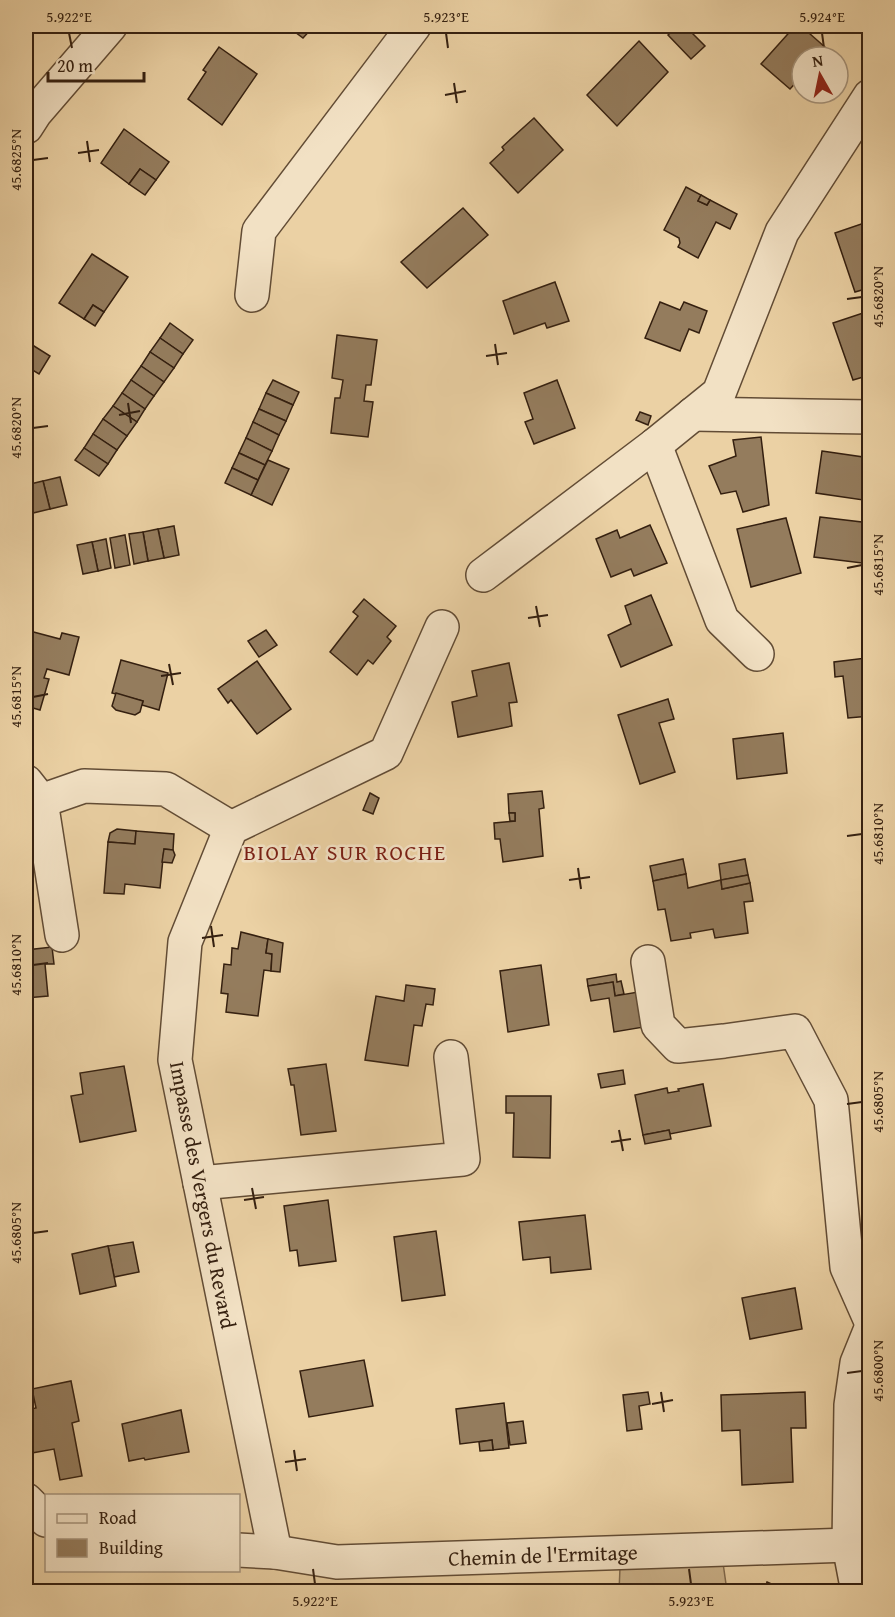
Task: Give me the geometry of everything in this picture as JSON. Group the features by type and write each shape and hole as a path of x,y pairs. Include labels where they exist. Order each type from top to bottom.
{"street":[{"path":"26,127 35,113 110,26"},
{"path":"252,295 259,231 414,26"},
{"path":"483,575 655,445 719,393 782,232 870,96"},
{"path":"693,414 870,417"},
{"path":"655,445 722,620 758,654"},
{"path":"62,935 33,791 84,786 166,789 231,828 386,753 442,627"},
{"name":"Impasse des Vergers du Revard","path":"231,828 185,942 175,1060 275,1552"},
{"path":"648,962 658,1025 678,1046 795,1031 831,1100 847,1267 870,1319"},
{"path":"200,1183 463,1159 451,1057"},
{"path":"858,1592 849,1545 852,1405 857,1363 870,1331"},
{"path":"26,1500 45,1519"},
{"name":"Chemin de l'Ermitage","path":"240,1550 275,1552 337,1562 849,1545"}],"shaded area":[{"path":"723,1563 727,1591 619,1592 620,1568"}],"building":[{"path":"287,26 314,26 303,38"},
{"path":"678,26 685,26 705,46 691,59 668,35"},
{"path":"795,26 801,26 823,45 790,45 790,89 761,64"},
{"path":"639,41 668,72 617,126 587,95"},
{"path":"219,47 257,74 222,125 188,99 206,72 203,70"},
{"path":"534,118 563,150 518,193 490,163 504,150 502,147"},
{"path":"124,129 169,162 156,180 140,169 129,184 101,163"},
{"path":"140,169 156,180 145,195 129,184"},
{"path":"686,187 701,195 698,201 707,205 710,200 737,214 730,229 716,222 698,258 678,247 679,238 664,230"},
{"path":"701,195 710,200 707,205 698,201"},
{"path":"463,208 488,235 427,288 401,262"},
{"path":"870,221 869,311 862,290 855,292 835,233"},
{"path":"92,254 128,277 104,312 93,305 84,319 59,303"},
{"path":"555,282 569,321 547,328 545,323 514,334 503,301"},
{"path":"660,302 680,310 684,302 707,311 699,333 689,329 680,351 645,338"},
{"path":"93,305 104,312 95,326 84,319"},
{"path":"869,311 870,375 853,380 833,323"},
{"path":"170,323 193,340 183,354 160,338"},
{"path":"337,335 377,340 371,385 366,385 364,401 373,402 368,437 331,433 335,398 340,398 343,380 332,378"},
{"path":"160,338 183,354 174,368 150,352"},
{"path":"26,341 50,356 39,374 31,369 26,378"},
{"path":"150,352 174,368 164,382 141,366"},
{"path":"141,366 164,382 154,396 131,380"},
{"path":"131,380 154,396 145,409 122,393"},
{"path":"273,380 299,392 293,405 266,393"},
{"path":"557,380 575,428 534,444 525,422 533,419 524,393"},
{"path":"122,393 145,409 137,422 113,406"},
{"path":"266,393 293,405 286,421 259,409"},
{"path":"113,406 137,422 127,436 103,419"},
{"path":"259,409 286,421 279,435 253,422"},
{"path":"640,412 651,416 648,425 636,420"},
{"path":"103,419 127,436 117,450 93,434"},
{"path":"253,422 279,435 272,451 246,438"},
{"path":"93,434 117,450 108,464 84,448"},
{"path":"761,437 769,505 743,512 736,491 721,494 709,466 736,456 733,440"},
{"path":"246,438 272,451 265,465 239,453"},
{"path":"84,448 108,464 99,476 75,460"},
{"path":"822,451 870,458 870,501 816,493"},
{"path":"239,453 265,465 258,480 232,468"},
{"path":"268,460 289,469 272,505 251,495"},
{"path":"232,468 258,480 251,495 225,483"},
{"path":"60,477 67,505 50,509 43,481"},
{"path":"43,481 50,509 33,513 26,485"},
{"path":"26,485 33,513 26,515"},
{"path":"820,517 870,523 870,564 814,557"},
{"path":"786,518 801,573 751,587 737,529"},
{"path":"650,525 667,563 634,576 631,569 611,577 596,539 617,530 620,538"},
{"path":"174,526 179,555 164,558 158,529"},
{"path":"158,529 164,558 148,561 143,532"},
{"path":"143,532 148,561 134,564 129,534"},
{"path":"125,535 130,565 115,568 110,538"},
{"path":"106,539 111,568 98,571 92,542"},
{"path":"92,542 98,571 83,574 77,545"},
{"path":"651,595 672,645 621,667 608,635 631,624 625,606"},
{"path":"364,599 396,626 387,637 391,641 373,664 368,660 357,675 330,652 358,616 353,612"},
{"path":"26,630 60,639 62,633 79,637 69,675 47,669 44,678 49,679 40,710 26,706"},
{"path":"266,630 277,645 259,657 248,641"},
{"path":"866,658 868,672 870,672 870,716 848,718 843,676 835,677 834,662"},
{"path":"121,660 168,673 159,710 142,705 143,701 112,693"},
{"path":"257,661 291,709 257,734 231,700 228,703 218,689"},
{"path":"509,663 517,702 509,703 512,726 458,737 452,702 477,696 472,671"},
{"path":"116,693 143,701 140,712 135,715 116,710 112,706"},
{"path":"668,699 674,719 659,723 675,772 640,784 618,715"},
{"path":"783,733 787,773 737,779 733,739"},
{"path":"542,791 544,808 539,809 543,856 503,862 500,839 495,839 494,823 515,821 515,813 509,813 508,794"},
{"path":"370,793 379,798 373,814 363,810"},
{"path":"509,813 515,813 515,821 510,821"},
{"path":"117,829 136,831 135,844 108,842 110,833"},
{"path":"136,831 174,834 173,850 164,849 160,888 125,884 124,894 104,893 108,842 135,844"},
{"path":"164,849 173,850 175,855 172,863 162,862"},
{"path":"683,859 686,874 653,881 650,866"},
{"path":"745,859 748,875 721,880 719,864"},
{"path":"686,874 688,888 721,880 722,889 750,883 753,901 744,902 748,933 715,938 713,929 690,933 691,938 671,941 665,909 658,910 653,881"},
{"path":"748,875 750,883 722,889 721,880"},
{"path":"241,932 268,939 266,953 272,954 271,971 264,970 258,1016 226,1012 228,994 221,993 224,964 231,965 232,948 238,949"},
{"path":"268,939 283,943 280,972 271,971 272,954 266,953"},
{"path":"52,947 54,964 45,964 48,996 26,998 26,950"},
{"path":"541,965 549,1025 508,1032 500,971"},
{"path":"616,974 617,982 621,981 624,994 615,996 613,982 588,986 587,979"},
{"path":"613,982 615,996 644,991 650,1026 614,1032 609,998 591,1001 588,986"},
{"path":"406,985 435,989 433,1005 426,1004 422,1026 414,1025 408,1066 365,1060 376,996 404,1001"},
{"path":"326,1064 336,1131 301,1135 294,1085 291,1085 288,1069"},
{"path":"124,1066 136,1131 80,1142 71,1096 83,1094 80,1073"},
{"path":"623,1070 625,1084 601,1088 598,1074"},
{"path":"703,1084 711,1126 670,1134 669,1130 643,1135 635,1095 667,1088 668,1093"},
{"path":"506,1096 551,1096 550,1158 513,1157 514,1113 506,1113"},
{"path":"669,1130 671,1139 645,1144 643,1135"},
{"path":"328,1200 336,1261 299,1266 297,1250 290,1251 284,1206"},
{"path":"585,1215 591,1269 551,1273 550,1257 523,1260 519,1222"},
{"path":"436,1231 445,1295 402,1301 394,1237"},
{"path":"133,1242 139,1272 114,1277 108,1246"},
{"path":"108,1246 116,1286 80,1294 72,1254"},
{"path":"795,1288 802,1329 750,1339 742,1298"},
{"path":"364,1360 373,1406 309,1417 300,1371"},
{"path":"71,1381 79,1421 72,1423 82,1476 60,1480 54,1449 26,1454 26,1410 36,1408 32,1389"},
{"path":"648,1392 650,1404 639,1406 642,1429 627,1431 623,1395"},
{"path":"805,1392 806,1428 791,1428 793,1482 742,1485 740,1430 722,1431 721,1395"},
{"path":"504,1403 509,1448 493,1450 492,1440 460,1444 456,1409"},
{"path":"181,1410 189,1452 129,1461 122,1424"},
{"path":"523,1421 526,1443 510,1445 507,1423"},
{"path":"492,1440 493,1450 480,1451 479,1442"},
{"path":"767,1582 789,1592 764,1592"}],"district":[{"name":"BIOLAY SUR ROCHE","path":"345,852"}]}
